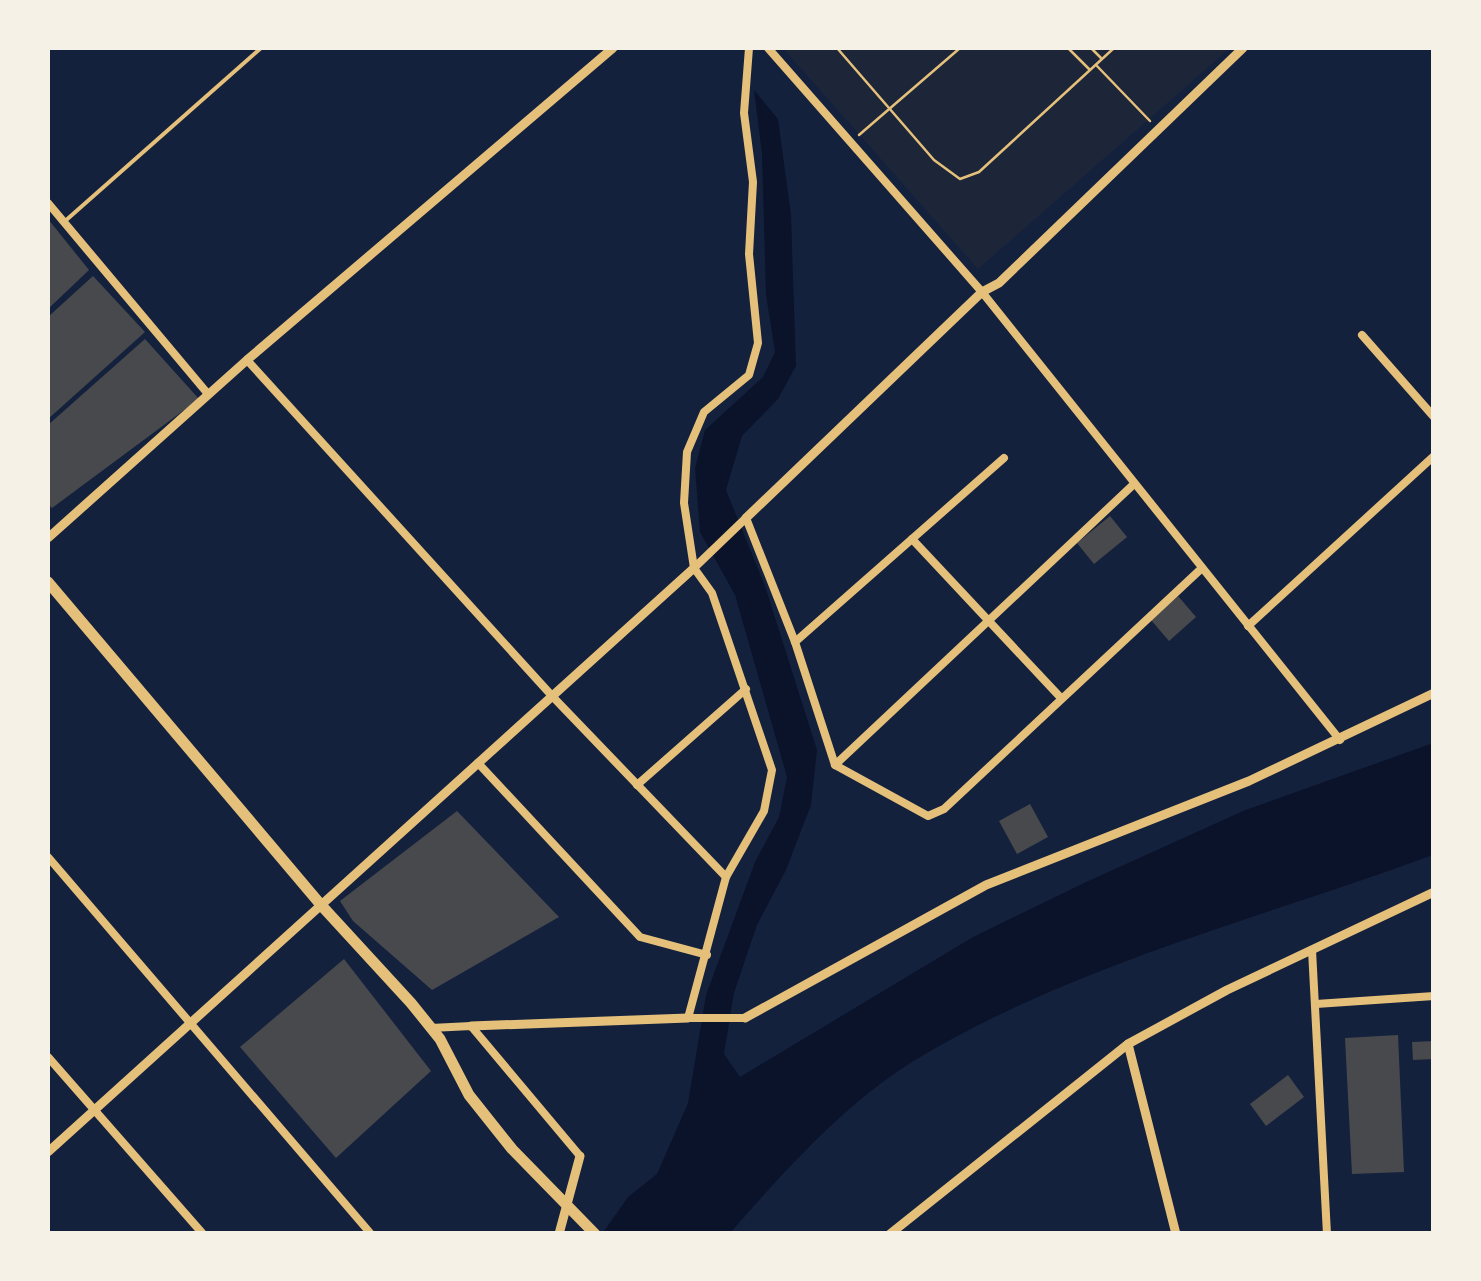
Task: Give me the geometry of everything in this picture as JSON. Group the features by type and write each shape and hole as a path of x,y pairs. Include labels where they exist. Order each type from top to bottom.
{"highway":[{"path":"48,582 320,905 431,1028 469,1095 512,1148 596,1234"}],"street":[{"path":"48,538 247,360 613,48"},
{"path":"688,1018 726,877 764,811 771,788 770,756 712,593 694,568 684,503 687,452 704,412 749,375 758,343 749,254 753,182 744,113 750,48"},
{"path":"768,48 982,292 1340,740"},
{"path":"48,1152 187,1022 694,568 982,292 1000,283 1243,48"},
{"path":"48,203 208,394"},
{"path":"1362,335 1434,418"},
{"path":"247,360 553,697 726,877"},
{"path":"1248,626 1434,456"},
{"path":"795,642 1004,458"},
{"path":"835,765 1134,484"},
{"path":"746,518 795,642 835,765 928,816 944,809 1202,568"},
{"path":"912,539 1061,698"},
{"path":"637,784 746,688"},
{"path":"431,1028 745,1018 986,885 1249,781 1434,693"},
{"path":"478,763 640,937 707,954"},
{"path":"48,858 371,1234"},
{"path":"890,1234 1128,1044 1434,892"},
{"path":"1312,950 1328,1234"},
{"path":"1316,1004 1434,996"},
{"path":"471,1026 580,1156 559,1234"},
{"path":"1128,1044 1176,1234"},
{"path":"48,1057 202,1234"}],"lane":[{"path":"64,222 261,48"}],"path":[{"path":"837,48 950,176 969,178 1114,48"},
{"path":"850,142 960,48"},
{"path":"1068,48 1090,70"},
{"path":"1091,48 1102,59"},
{"path":"1096,65 1158,129"}],"shaded area":[{"path":"783,48 1230,48 978,269"},
{"path":"754,90 778,119 791,215 796,366 778,399 742,436 726,490 765,586 817,750 811,805 786,870 757,925 734,993 724,1054 740,1077 973,937 1084,883 1243,811 1433,743 1433,855 1167,946 1036,998 973,1028 912,1062 862,1098 793,1164 730,1233 602,1234 628,1197 657,1174 688,1103 706,995 755,862 779,817 787,777 735,595 700,532 695,468 705,430 763,377 775,352 766,295 762,154"}],"building":[{"path":"48,219 89,270 48,309"},
{"path":"93,276 145,332 48,419 48,317"},
{"path":"145,339 199,399 52,508 48,504 48,425"},
{"path":"1110,516 1127,537 1094,564 1077,543"},
{"path":"1178,596 1196,617 1169,641 1151,620"},
{"path":"1030,804 1048,837 1017,854 999,821"},
{"path":"457,811 559,917 432,990 353,921 340,901"},
{"path":"344,959 431,1071 336,1158 240,1047"},
{"path":"1398,1035 1404,1172 1352,1174 1345,1038"},
{"path":"1434,1041 1434,1059 1413,1060 1412,1042"},
{"path":"1288,1075 1304,1097 1266,1126 1250,1104"}]}
